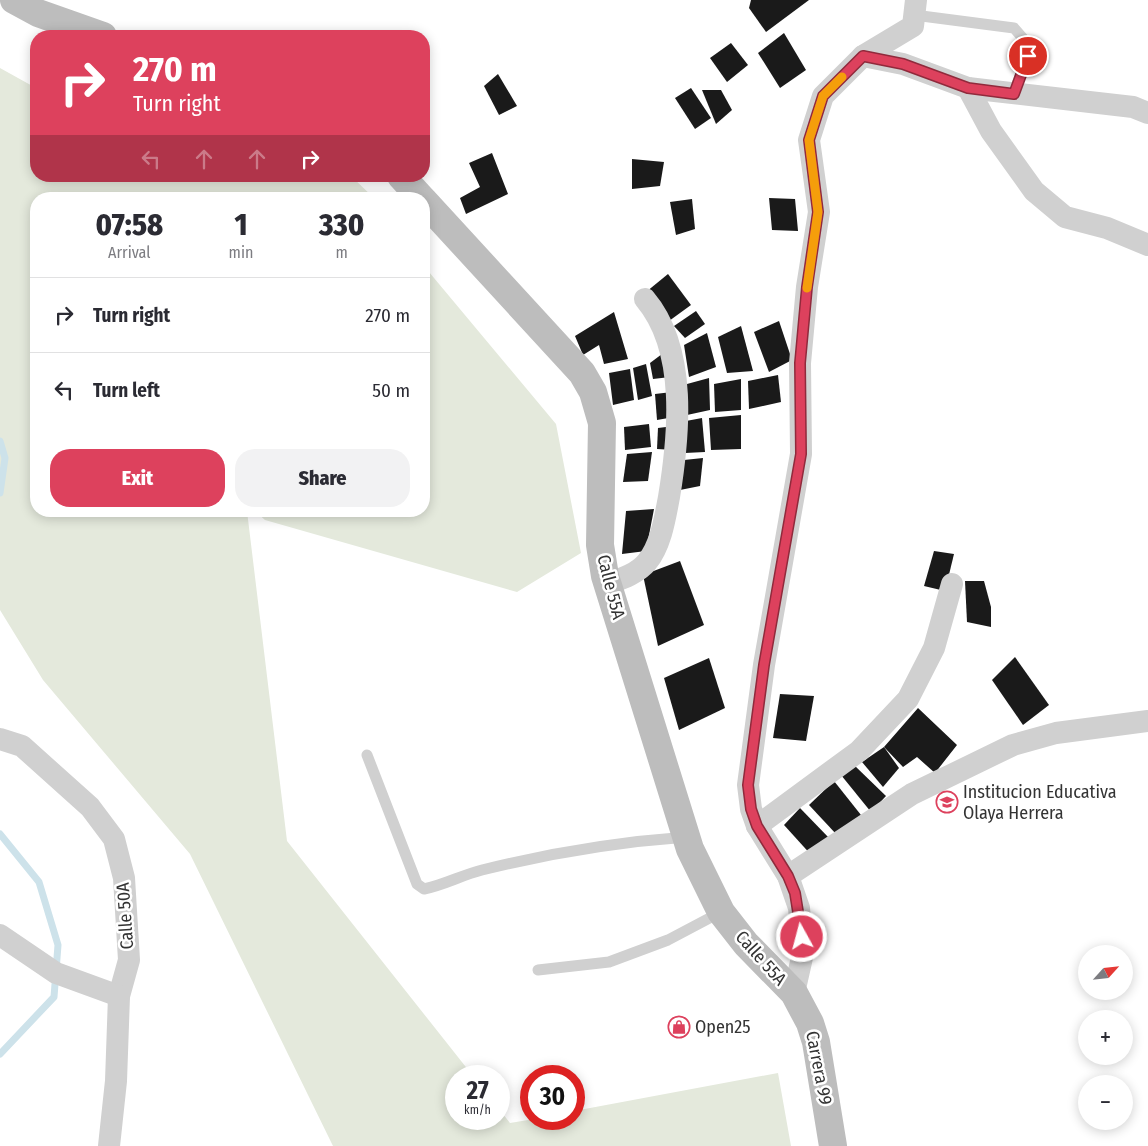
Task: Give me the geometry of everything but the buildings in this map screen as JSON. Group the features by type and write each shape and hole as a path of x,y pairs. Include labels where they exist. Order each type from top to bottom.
{"street":[{"path":"14,0 37,6 90,30"},
{"path":"794,994 801,969 802,937 799,908 788,876 757,826 751,809 748,785 764,665 801,454 800,363 807,287 818,212 809,140 823,96 863,56 913,26 915,8"},
{"path":"863,56 903,64 968,88 1133,107 1148,113"},
{"path":"968,88 990,131 1034,191 1065,216 1107,228 1148,246"},
{"name":"Calle 55A","path":"406,182 416,192"},
{"name":"Calle 55A","path":"430,208 582,374 592,392 602,423 600,545 608,584 687,838 699,870 721,912 746,944 794,994"},
{"path":"608,584 638,571 647,562 655,548 667,508 676,458 677,420 671,354 664,329 655,311 645,299"},
{"path":"757,826 859,751 908,699 934,648 952,584"},
{"path":"788,876 912,794 1013,745 1056,733 1148,722"},
{"name":"Calle 50A","path":"0,739 22,746 90,807 114,839 124,878 129,960 119,996 116,1080 109,1146"},
{"path":"0,935 56,973 119,996"},
{"name":"Carrera 99","path":"794,994 810,1022 816,1042 834,1146"}],"lane":[{"path":"915,8 1014,28 1028,44 1028,56 1014,94"},
{"path":"367,755 417,884 424,890 440,886 479,870 551,854 639,841 687,838"},
{"path":"538,970 608,962 668,940 721,912"}],"shaded area":[{"path":"0,68 30,85 30,182 357,182 368,192 30,192 30,517 248,517 287,841 464,1065 445,1065 445,1130 510,1130 510,1123 520,1121 520,1130 585,1130 585,1109 778,1073 791,1146 333,1146 190,854 43,680 0,610"},
{"path":"430,273 556,424 581,553 517,592 265,520 262,517 430,517"}],"waterway":[{"path":"0,441 5,458 0,493"},
{"path":"0,834 39,882 58,945 54,997 0,1054"}],"slow traffic":[{"path":"807,288 818,212 809,140 823,96 842,77"}],"place":[{"name":"Institucion Educativa Olaya Herrera","path":"947,802"},
{"name":"Open25","path":"679,1027"}],"route":[{"path":"802,937 799,908 795,893 788,876 757,826 748,796 748,785 764,665 801,454 800,363 807,287 818,212 809,140 823,96 863,56 903,64 968,88 1014,94 1028,56"}]}
